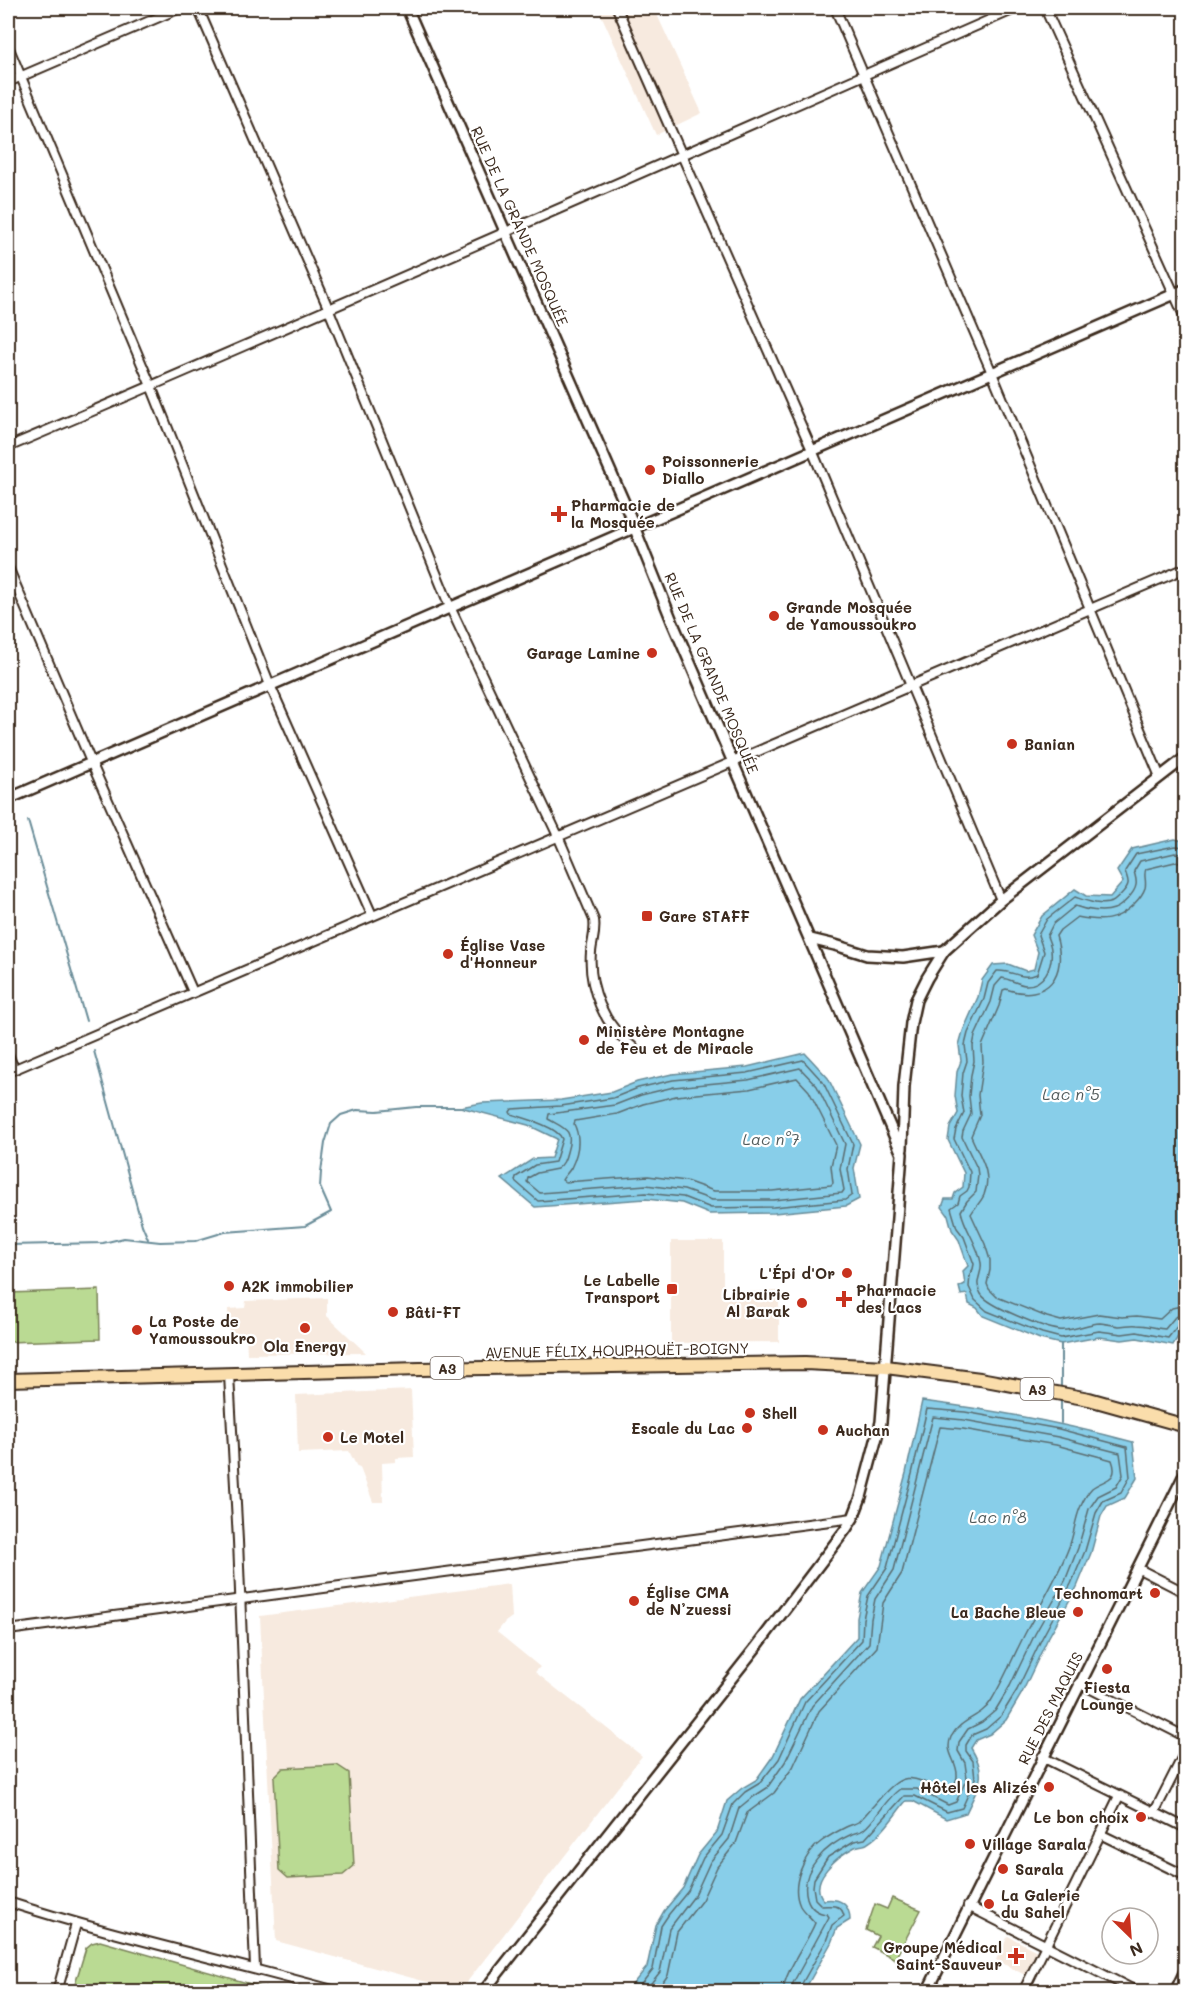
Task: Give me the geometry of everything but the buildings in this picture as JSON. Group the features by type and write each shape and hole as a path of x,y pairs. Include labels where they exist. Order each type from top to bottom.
{"highway":[{"name":"AVENUE FÉLIX HOUPHOUËT-BOIGNY","path":"8,1380 420,1369 805,1363 886,1367 980,1379 1089,1399 1185,1426"}],"street":[{"path":"8,82 180,8"},
{"path":"198,8 330,310 450,607 558,836 594,920 591,962 597,1001 616,1032 633,1047"},
{"name":"RUE DE LA GRANDE MOSQUÉE","path":"407,8 634,527 672,621 902,1154 880,1422 871,1461 853,1518 757,1646 483,1992"},
{"path":"617,8 812,450 1001,900"},
{"path":"835,8 992,373 1160,777"},
{"path":"8,447 330,310 1017,8"},
{"path":"1045,8 1185,320"},
{"path":"8,46 151,386 270,685 372,915"},
{"path":"8,799 1185,289"},
{"path":"8,567 193,992"},
{"path":"8,1053 11,1070 1185,568"},
{"path":"902,1154 905,1076 911,1023 916,1000 944,951 1001,900 1185,757"},
{"path":"810,939 867,955 903,957 944,951"},
{"path":"229,1375 255,1968"},
{"name":"RUE DES MAQUIS","path":"927,1992 1185,1471"},
{"path":"8,1630 853,1518"},
{"path":"1137,1568 1185,1593"},
{"path":"1079,1683 1185,1737"},
{"path":"1154,1813 1185,1750"},
{"path":"1042,1757 1185,1828"},
{"path":"1023,1992 1119,1796"},
{"path":"1100,1834 1185,1876"},
{"path":"8,1902 76,1924 255,1968 340,1992"},
{"path":"968,1906 1138,1992"},
{"path":"57,1992 76,1924"},
{"path":"1175,1992 1185,1969"}],"shaded area":[{"path":"598,8 654,8 702,113 656,135"},
{"path":"671,1241 723,1241 723,1296 734,1296 734,1292 779,1291 779,1342 671,1343"},
{"path":"327,1298 327,1316 366,1353 247,1354 246,1334 229,1334 228,1309 245,1308 246,1301"},
{"path":"411,1390 414,1457 396,1458 396,1462 382,1463 383,1502 373,1502 360,1468 357,1467 349,1451 298,1453 296,1395"},
{"path":"510,1584 512,1617 497,1632 540,1667 535,1672 642,1756 460,1991 276,1941 260,1616"},
{"name":"Groupe Médical Saint-Sauveur","path":"1008,1936 1037,1951 1025,1975 996,1960"}],"green space":[{"path":"99,1290 100,1339 8,1342 8,1293"},
{"path":"337,1765 349,1773 354,1866 343,1875 288,1878 279,1870 274,1777 283,1768"},
{"path":"892,1898 921,1910 895,1959 872,1947 878,1936 866,1930 875,1904 887,1909"},
{"path":"100,1941 275,1991 73,1991 86,1948"}],"water":[{"name":"Lac n°5","path":"1175,839 1183,841 1186,847 1185,1325 1173,1345 1137,1338 1122,1340 1099,1337 1061,1344 1040,1339 983,1316 977,1308 969,1304 967,1294 961,1295 959,1287 965,1284 963,1271 968,1266 948,1215 942,1207 945,1199 953,1199 955,1193 963,1187 964,1173 948,1140 950,1127 958,1113 955,1096 957,1072 961,1061 959,1045 978,997 982,980 993,965 1008,964 1026,971 1034,969 1038,952 1031,935 1042,916 1075,889 1086,896 1110,897 1123,882 1117,871 1132,849"},
{"name":"Lac n°7","path":"805,1053 828,1078 860,1144 854,1168 859,1199 846,1206 774,1213 709,1214 682,1203 646,1199 535,1207 502,1179 533,1159 551,1158 557,1139 528,1125 460,1107 482,1103 561,1100 612,1092 637,1082 672,1074 747,1067"},
{"name":"Lac n°8","path":"922,1401 1029,1418 1133,1442 1137,1478 1125,1498 1107,1506 1101,1516 1091,1553 1077,1587 1006,1720 990,1734 976,1740 971,1748 979,1766 980,1780 966,1813 946,1819 913,1801 906,1801 879,1834 867,1844 855,1847 841,1856 827,1869 819,1885 820,1893 824,1900 843,1903 848,1909 850,1920 837,1928 804,1991 627,1991 647,1967 656,1925 683,1888 698,1855 717,1832 727,1801 756,1780 773,1756 800,1699 857,1637 857,1618 862,1593 881,1566 906,1473"}],"waterway":[{"path":"28,821 86,1021"},
{"path":"94,1051 142,1225 148,1239"},
{"path":"8,1245 103,1243 124,1238 160,1242 195,1241 225,1232 305,1226 331,1212 320,1187 321,1172 325,1143 331,1124 341,1115 357,1110 460,1107"},
{"path":"1061,1344 1061,1391"},
{"path":"1061,1399 1061,1423"}],"place":[{"name":"Poissonnerie Diallo","path":"650,470"},
{"name":"Pharmacie de la Mosquée","path":"559,514"},
{"name":"Grande Mosquée de Yamoussoukro","path":"774,616"},
{"name":"Garage Lamine","path":"652,653"},
{"name":"Banian","path":"1012,744"},
{"name":"Gare STAFF","path":"647,916"},
{"name":"Église Vase d'Honneur","path":"448,954"},
{"name":"Ministère Montagne de Feu et de Miracle","path":"584,1040"},
{"name":"L'Épi d'Or","path":"847,1273"},
{"name":"A2K immobilier","path":"229,1286"},
{"name":"Le Labelle Transport","path":"672,1289"},
{"name":"Pharmacie des Lacs","path":"844,1299"},
{"name":"Librairie Al Barak","path":"802,1303"},
{"name":"Bâti-FT","path":"393,1312"},
{"name":"Ola Energy","path":"305,1328"},
{"name":"La Poste de Yamoussoukro","path":"137,1330"},
{"name":"Shell","path":"750,1413"},
{"name":"Escale du Lac","path":"747,1428"},
{"name":"Auchan","path":"823,1430"},
{"name":"Le Motel","path":"328,1437"},
{"name":"Technomart","path":"1155,1593"},
{"name":"Église CMA de N’zuessi","path":"634,1601"},
{"name":"La Bache Bleue","path":"1078,1612"},
{"name":"Fiesta Lounge","path":"1107,1669"},
{"name":"Hôtel les Alizés","path":"1049,1787"},
{"name":"Le bon choix","path":"1141,1817"},
{"name":"Village Sarala","path":"970,1844"},
{"name":"Sarala","path":"1003,1869"},
{"name":"La Galerie du Sahel","path":"989,1904"},
{"name":"Groupe Médical Saint-Sauveur","path":"1016,1956"}]}
